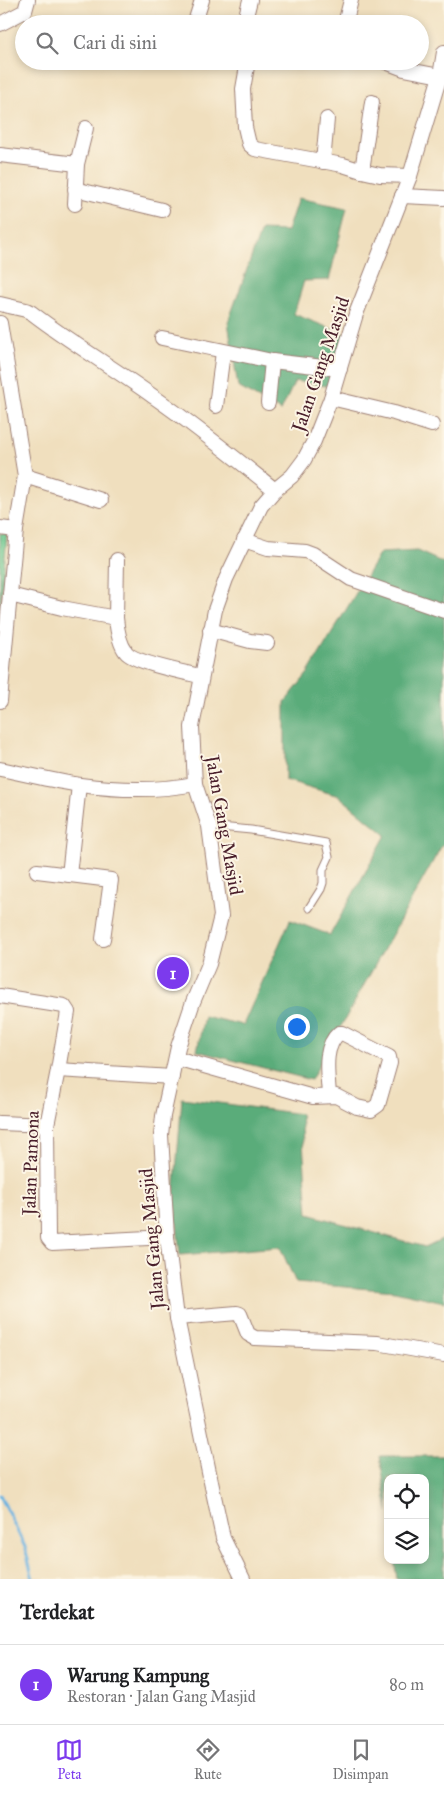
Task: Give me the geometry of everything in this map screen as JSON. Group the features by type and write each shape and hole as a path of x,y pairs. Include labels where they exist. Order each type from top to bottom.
{"street":[{"path":"17,15 25,11 28,0"},
{"path":"197,15 202,0"},
{"path":"246,15 250,0"},
{"path":"347,15 351,0"},
{"path":"0,24 15,16"},
{"name":"Jalan Gang Masjid","path":"243,1579 224,1538 177,1318 166,1237 161,1135 163,1116 176,1058 193,1002 209,964 221,922 209,826 195,784 192,727 210,630 226,579 261,506 275,490 292,476 304,460 332,398 356,314 410,176 440,76 444,52"},
{"path":"246,70 243,89 245,127 249,144 255,149 343,165 380,175 410,176"},
{"path":"409,70 440,76"},
{"path":"362,171 372,102"},
{"path":"323,162 327,119"},
{"path":"75,204 77,164 86,128"},
{"path":"0,155 77,164"},
{"path":"75,189 162,210"},
{"path":"402,196 444,198"},
{"path":"0,304 32,313 162,402 275,490"},
{"path":"0,326 25,476 16,530 0,701"},
{"path":"162,338 223,352 340,369"},
{"path":"216,406 223,352"},
{"path":"268,402 272,360"},
{"path":"332,398 394,413 432,425"},
{"path":"25,476 101,500"},
{"path":"0,528 16,530"},
{"path":"244,540 268,548 306,551 351,579 444,611"},
{"path":"117,560 116,618 118,635 126,653 155,664 200,676"},
{"path":"10,595 62,608 116,618"},
{"path":"210,630 250,641 267,643"},
{"path":"0,769 79,785 144,789 175,788 195,784"},
{"path":"69,875 79,785"},
{"path":"38,872 111,880 103,939"},
{"name":"Jalan Pamona","path":"0,996 64,1006 68,1012 47,1125 47,1236 50,1242 166,1237"},
{"path":"176,1058 313,1096 336,1096 367,1110 374,1109 378,1105 390,1063 388,1057 339,1033 333,1041 327,1061 329,1095"},
{"path":"58,1070 172,1077"},
{"path":"0,1123 47,1125"},
{"path":"177,1318 237,1313 240,1314 248,1334 255,1338 377,1336 444,1355"}],"lane":[{"path":"209,826 251,830 326,843 329,857 323,870 323,883 309,908"}],"green space":[{"path":"298,198 347,208 329,280 304,281 294,314 347,335 332,387 295,381 281,411 238,387 228,322 261,230 287,231"},
{"path":"0,533 7,534 0,615"},
{"path":"417,551 444,563 444,844 311,1080 197,1051 204,1016 243,1025 290,920 330,935 386,835 339,796 285,780 285,702 308,673 380,553"},
{"path":"182,1098 301,1114 308,1214 425,1247 444,1238 444,1302 395,1291 296,1283 280,1247 180,1255 174,1196"},
{"path":"380,1456 444,1456 444,1579 397,1579 395,1564 429,1564 429,1474 384,1474 384,1484"}],"waterway":[{"path":"0,1495 25,1547 33,1579"}],"place":[{"name":"Warung Kampung","path":"173,973"}]}
